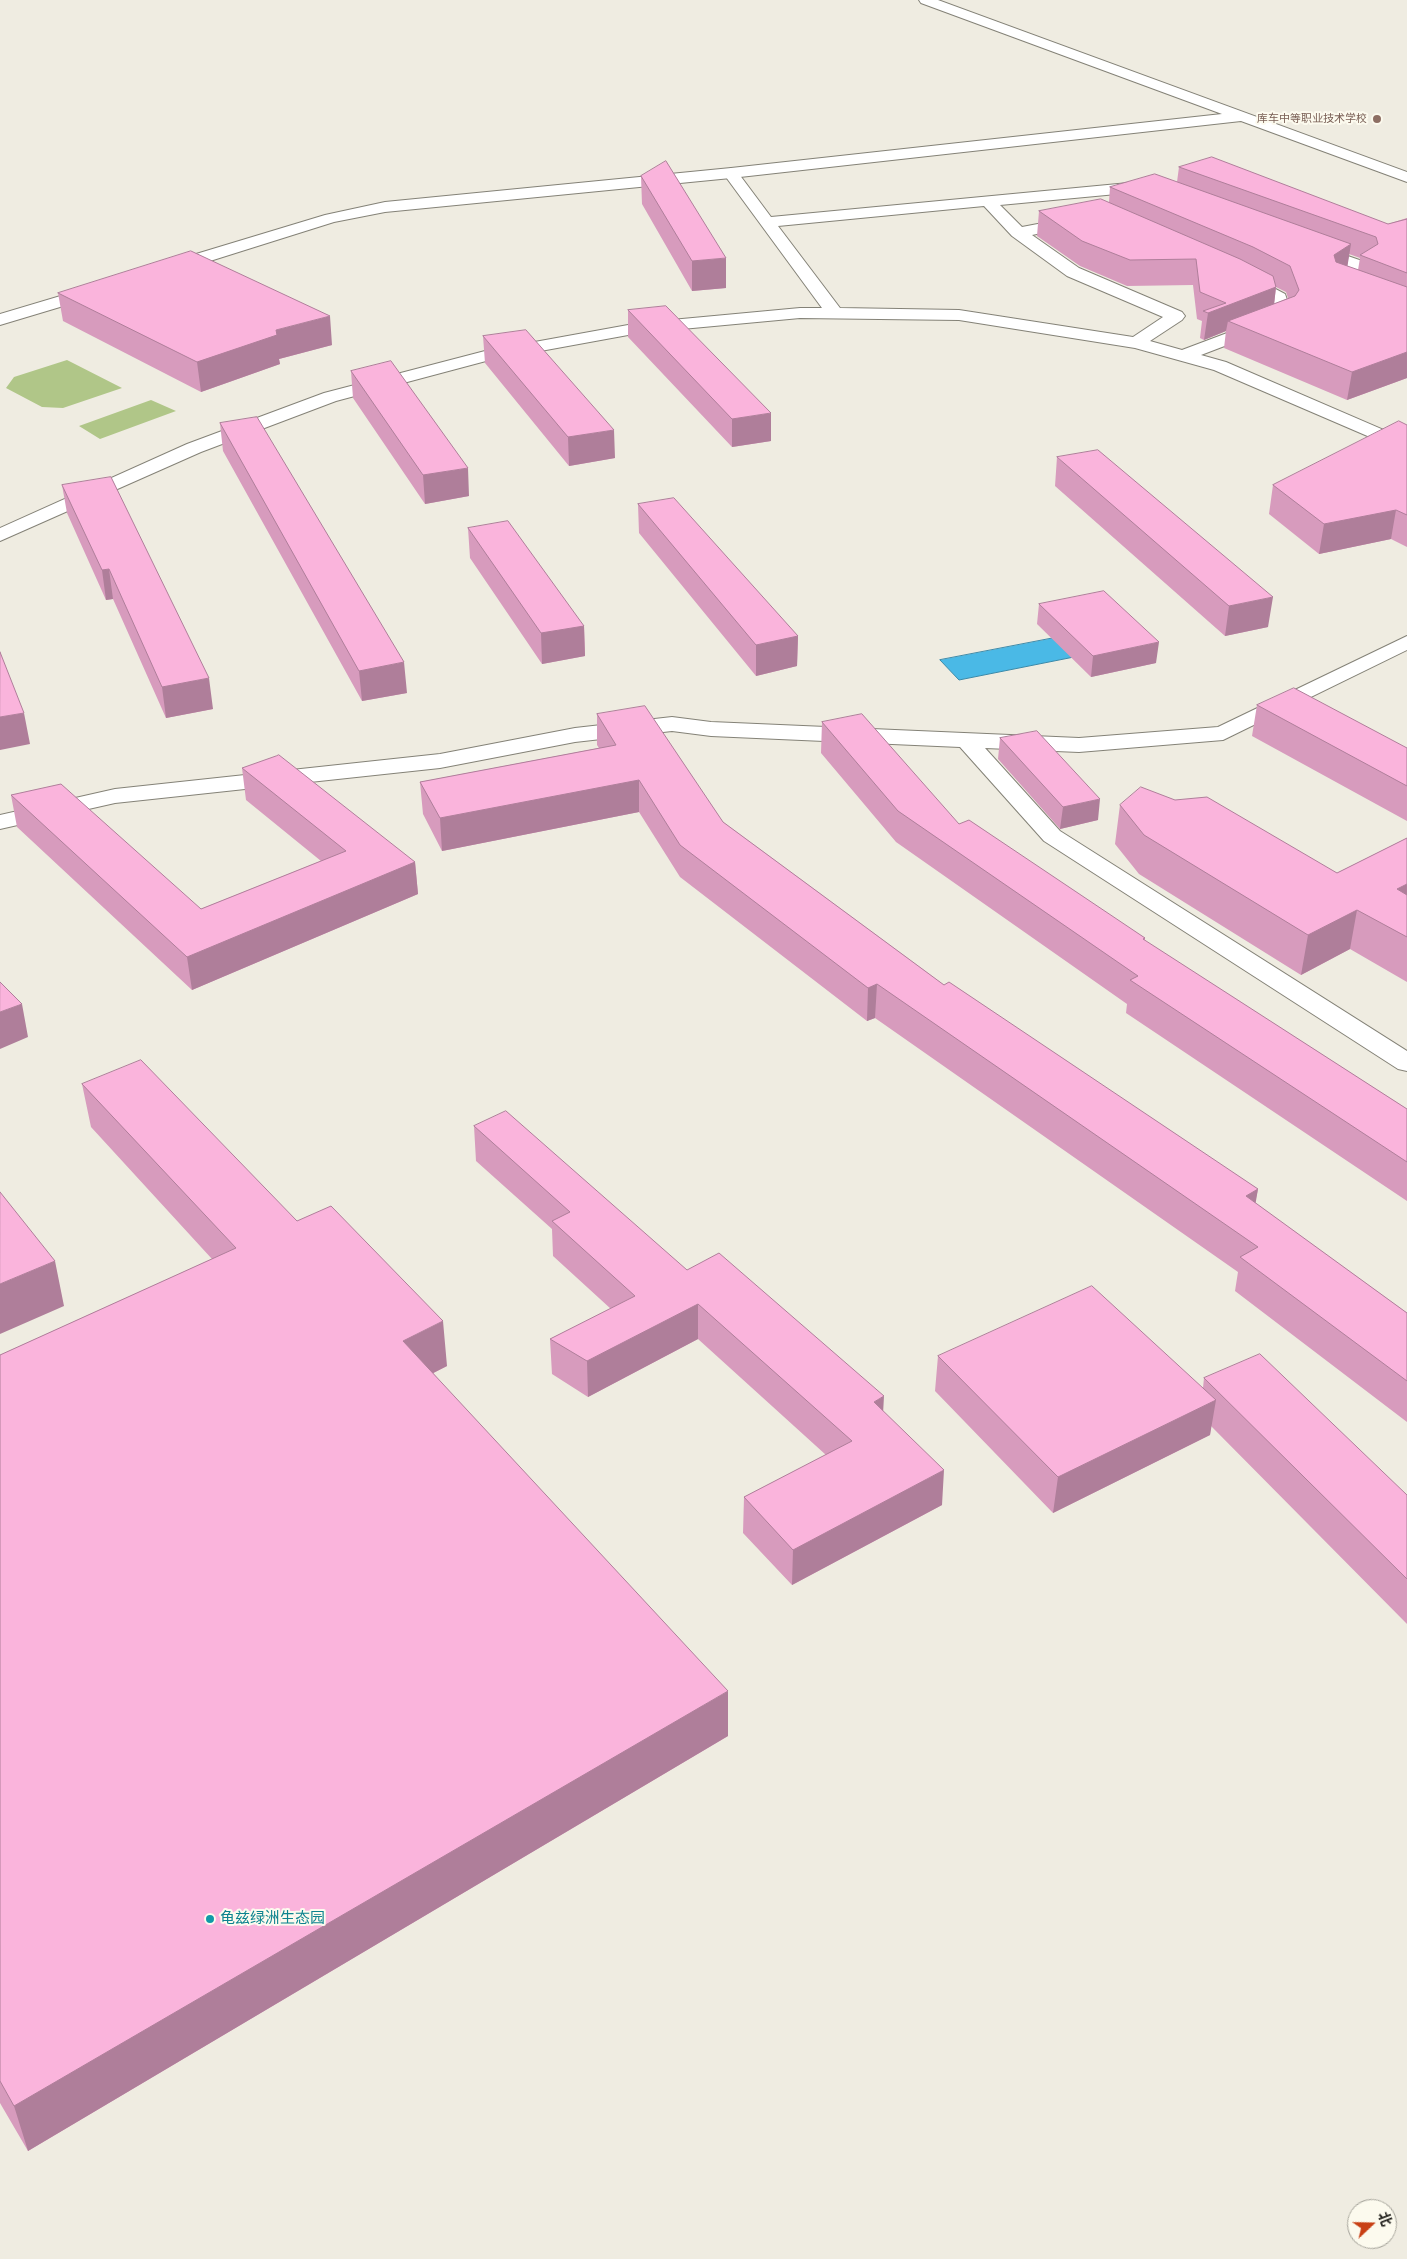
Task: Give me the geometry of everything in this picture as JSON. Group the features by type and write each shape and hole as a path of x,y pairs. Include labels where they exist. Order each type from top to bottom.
{"street":[{"path":"926,0 1407,177"},
{"path":"152,273 332,218 385,207 732,173 1244,116"},
{"path":"732,173 835,314"},
{"path":"767,222 1139,187 1161,193"},
{"path":"989,202 1018,233 1073,272 1176,316 1136,343"},
{"path":"1018,233 1092,218"},
{"path":"1300,244 1365,268 1339,282 1407,309"},
{"path":"1183,356 1284,317 1279,298 1225,271"},
{"path":"0,320 104,288"},
{"path":"0,535 194,448 349,392 484,356 639,328 800,314 959,315 1136,343 1220,366 1407,447"},
{"path":"1385,437 1407,429"},
{"path":"0,822 115,796 440,761 575,735 672,724 711,729 968,742 1079,745 1224,733 1407,642"},
{"path":"968,742 1052,836 1407,1064"}],"green space":[{"path":"67,360 122,388 63,408 42,407 6,388 14,377"},
{"path":"151,400 176,411 100,439 79,426"}],"water":[{"path":"1085,632 1104,651 959,680 940,660"}],"building":[{"path":"1212,157 1388,224 1407,219 1407,273 1360,255 1378,244 1376,237 1179,167"},
{"path":"666,161 726,258 692,261 641,176"},
{"path":"1155,174 1351,244 1334,255 1336,262 1407,287 1407,352 1352,372 1228,321 1295,296 1299,290 1290,266 1253,247 1110,187"},
{"path":"1101,199 1240,259 1273,276 1276,287 1208,313 1203,311 1226,303 1200,292 1196,259 1130,260 1082,241 1039,211"},
{"path":"191,251 330,316 276,330 277,335 197,362 58,293"},
{"path":"666,306 771,413 732,419 628,310"},
{"path":"526,330 614,430 568,437 483,336"},
{"path":"391,361 468,468 423,475 351,371"},
{"path":"257,417 404,662 359,671 220,423"},
{"path":"1399,421 1407,425 1407,515 1396,510 1324,524 1273,485"},
{"path":"1098,450 1273,597 1229,606 1057,457"},
{"path":"111,477 209,678 162,687 109,569 102,570 62,485"},
{"path":"674,498 798,636 756,645 638,504"},
{"path":"508,521 584,626 541,633 468,528"},
{"path":"1104,591 1159,642 1093,656 1039,604"},
{"path":"0,652 24,713 0,717"},
{"path":"1294,688 1407,748 1407,786 1257,705"},
{"path":"645,706 723,822 944,985 949,982 1258,1189 1246,1196 1407,1313 1407,1381 1240,1257 1258,1247 877,984 868,988 680,845 639,780 440,818 420,782 616,745 597,714"},
{"path":"862,714 959,824 969,820 1145,938 1143,939 1407,1109 1407,1162 1130,980 1138,976 898,811 822,722"},
{"path":"1037,731 1100,799 1063,807 1000,738"},
{"path":"279,755 415,862 187,957 11,795 61,784 201,909 346,851 242,768"},
{"path":"1141,787 1175,800 1207,797 1337,873 1407,838 1407,884 1397,889 1407,895 1407,937 1357,910 1308,935 1144,835 1120,805"},
{"path":"0,982 22,1004 0,1012"},
{"name":"龟兹绿洲生态园","path":"141,1060 297,1221 331,1206 443,1321 403,1341 728,1691 14,2106 0,2081 0,1355 236,1248 82,1084"},
{"path":"506,1111 687,1270 719,1253 884,1396 874,1402 944,1470 793,1550 744,1497 852,1441 698,1304 587,1361 550,1339 635,1296 552,1221 570,1212 474,1126"},
{"path":"0,1192 55,1261 0,1284"},
{"path":"1092,1286 1216,1400 1058,1477 938,1356"},
{"path":"1260,1354 1407,1495 1407,1579 1204,1378"}],"place":[{"name":"库车中等职业技术学校","path":"1377,119"},
{"name":"龟兹绿洲生态园","path":"210,1919"}]}
